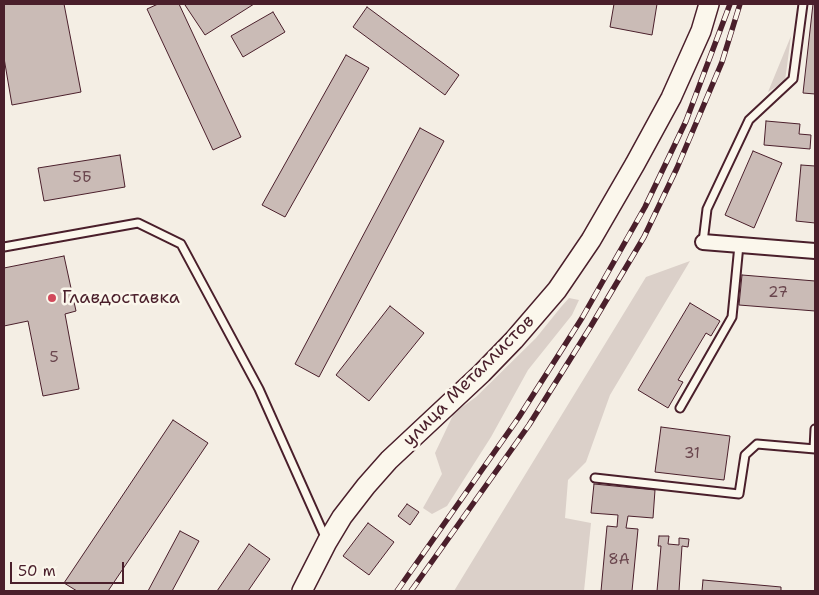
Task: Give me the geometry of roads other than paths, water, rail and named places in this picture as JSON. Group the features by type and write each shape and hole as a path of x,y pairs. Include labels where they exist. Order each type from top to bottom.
{"main road":[{"name":"улица Металлистов","path":"302,591 342,517 366,486 389,460 482,374 557,290 591,240 653,131 700,31 709,4"}],"street":[{"path":"702,242 815,251"}],"lane":[{"path":"702,242 707,209 749,120 793,79 803,4"},
{"path":"4,247 138,223 181,244 259,389 327,542"},
{"path":"680,408 732,318 739,245"},
{"path":"595,478 739,494 745,455 757,444 814,449 815,429"}],"railway":[{"path":"397,591 519,417 582,318 645,207 686,121 730,4"},
{"path":"411,591 529,425 644,237 677,168 722,62 740,4"}],"place":[{"name":"Главдоставка","path":"52,298"}]}
